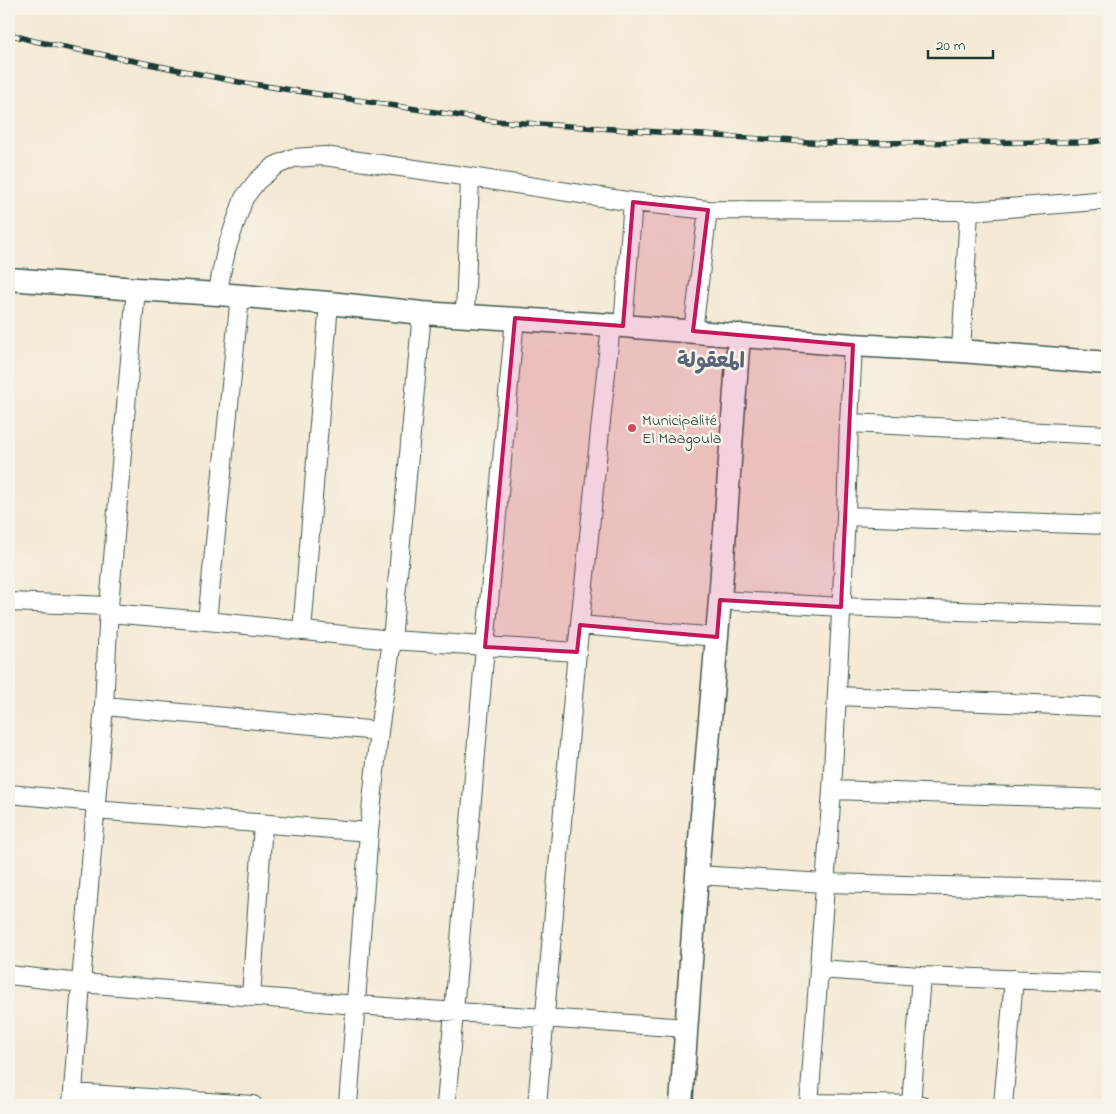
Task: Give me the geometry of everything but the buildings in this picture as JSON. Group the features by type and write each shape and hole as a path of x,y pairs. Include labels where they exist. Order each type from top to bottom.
{"street":[{"path":"218,294 227,247 244,198 257,181 275,166 293,158 324,156 633,202 708,210 969,211 1107,200"},
{"path":"465,315 470,177"},
{"path":"537,1105 577,652 633,202"},
{"path":"693,331 708,210"},
{"path":"962,351 969,211"},
{"path":"9,279 329,303 422,313 617,325 854,345 962,351 1107,363"},
{"path":"136,289 108,610 104,706 73,1099 253,1105"},
{"path":"206,621 240,296"},
{"path":"302,630 329,303"},
{"path":"348,1105 369,832 379,731 392,640 422,313"},
{"path":"446,1105 515,318"},
{"path":"681,1105 688,1028 697,875 740,335"},
{"path":"854,345 832,790 809,1104 923,1105"},
{"path":"849,423 1107,435"},
{"path":"846,516 1107,526"},
{"path":"720,600 841,608 1107,616"},
{"path":"9,602 108,610 392,640 577,652"},
{"path":"580,625 717,638"},
{"path":"836,696 1107,707"},
{"path":"104,706 379,731"},
{"path":"832,790 1107,799"},
{"path":"9,794 95,806 263,824 369,832"},
{"path":"251,997 263,824"},
{"path":"697,875 824,883 1107,890"},
{"path":"819,969 921,976 1107,982"},
{"path":"9,975 251,997 688,1028"},
{"path":"911,1105 921,976"},
{"path":"1003,1105 1014,979"}],"highlighted area":[{"path":"633,202 708,210 693,331 853,345 841,607 720,600 717,637 580,625 577,652 485,647 515,318 623,326"}],"railway":[{"path":"9,34 34,41 239,82 494,121 824,143 1090,142 1107,140"}],"place":[{"name":"Municipalité El Maagoula","path":"632,428"}],"district":[{"name":"المعقولة","path":"711,360"}]}
